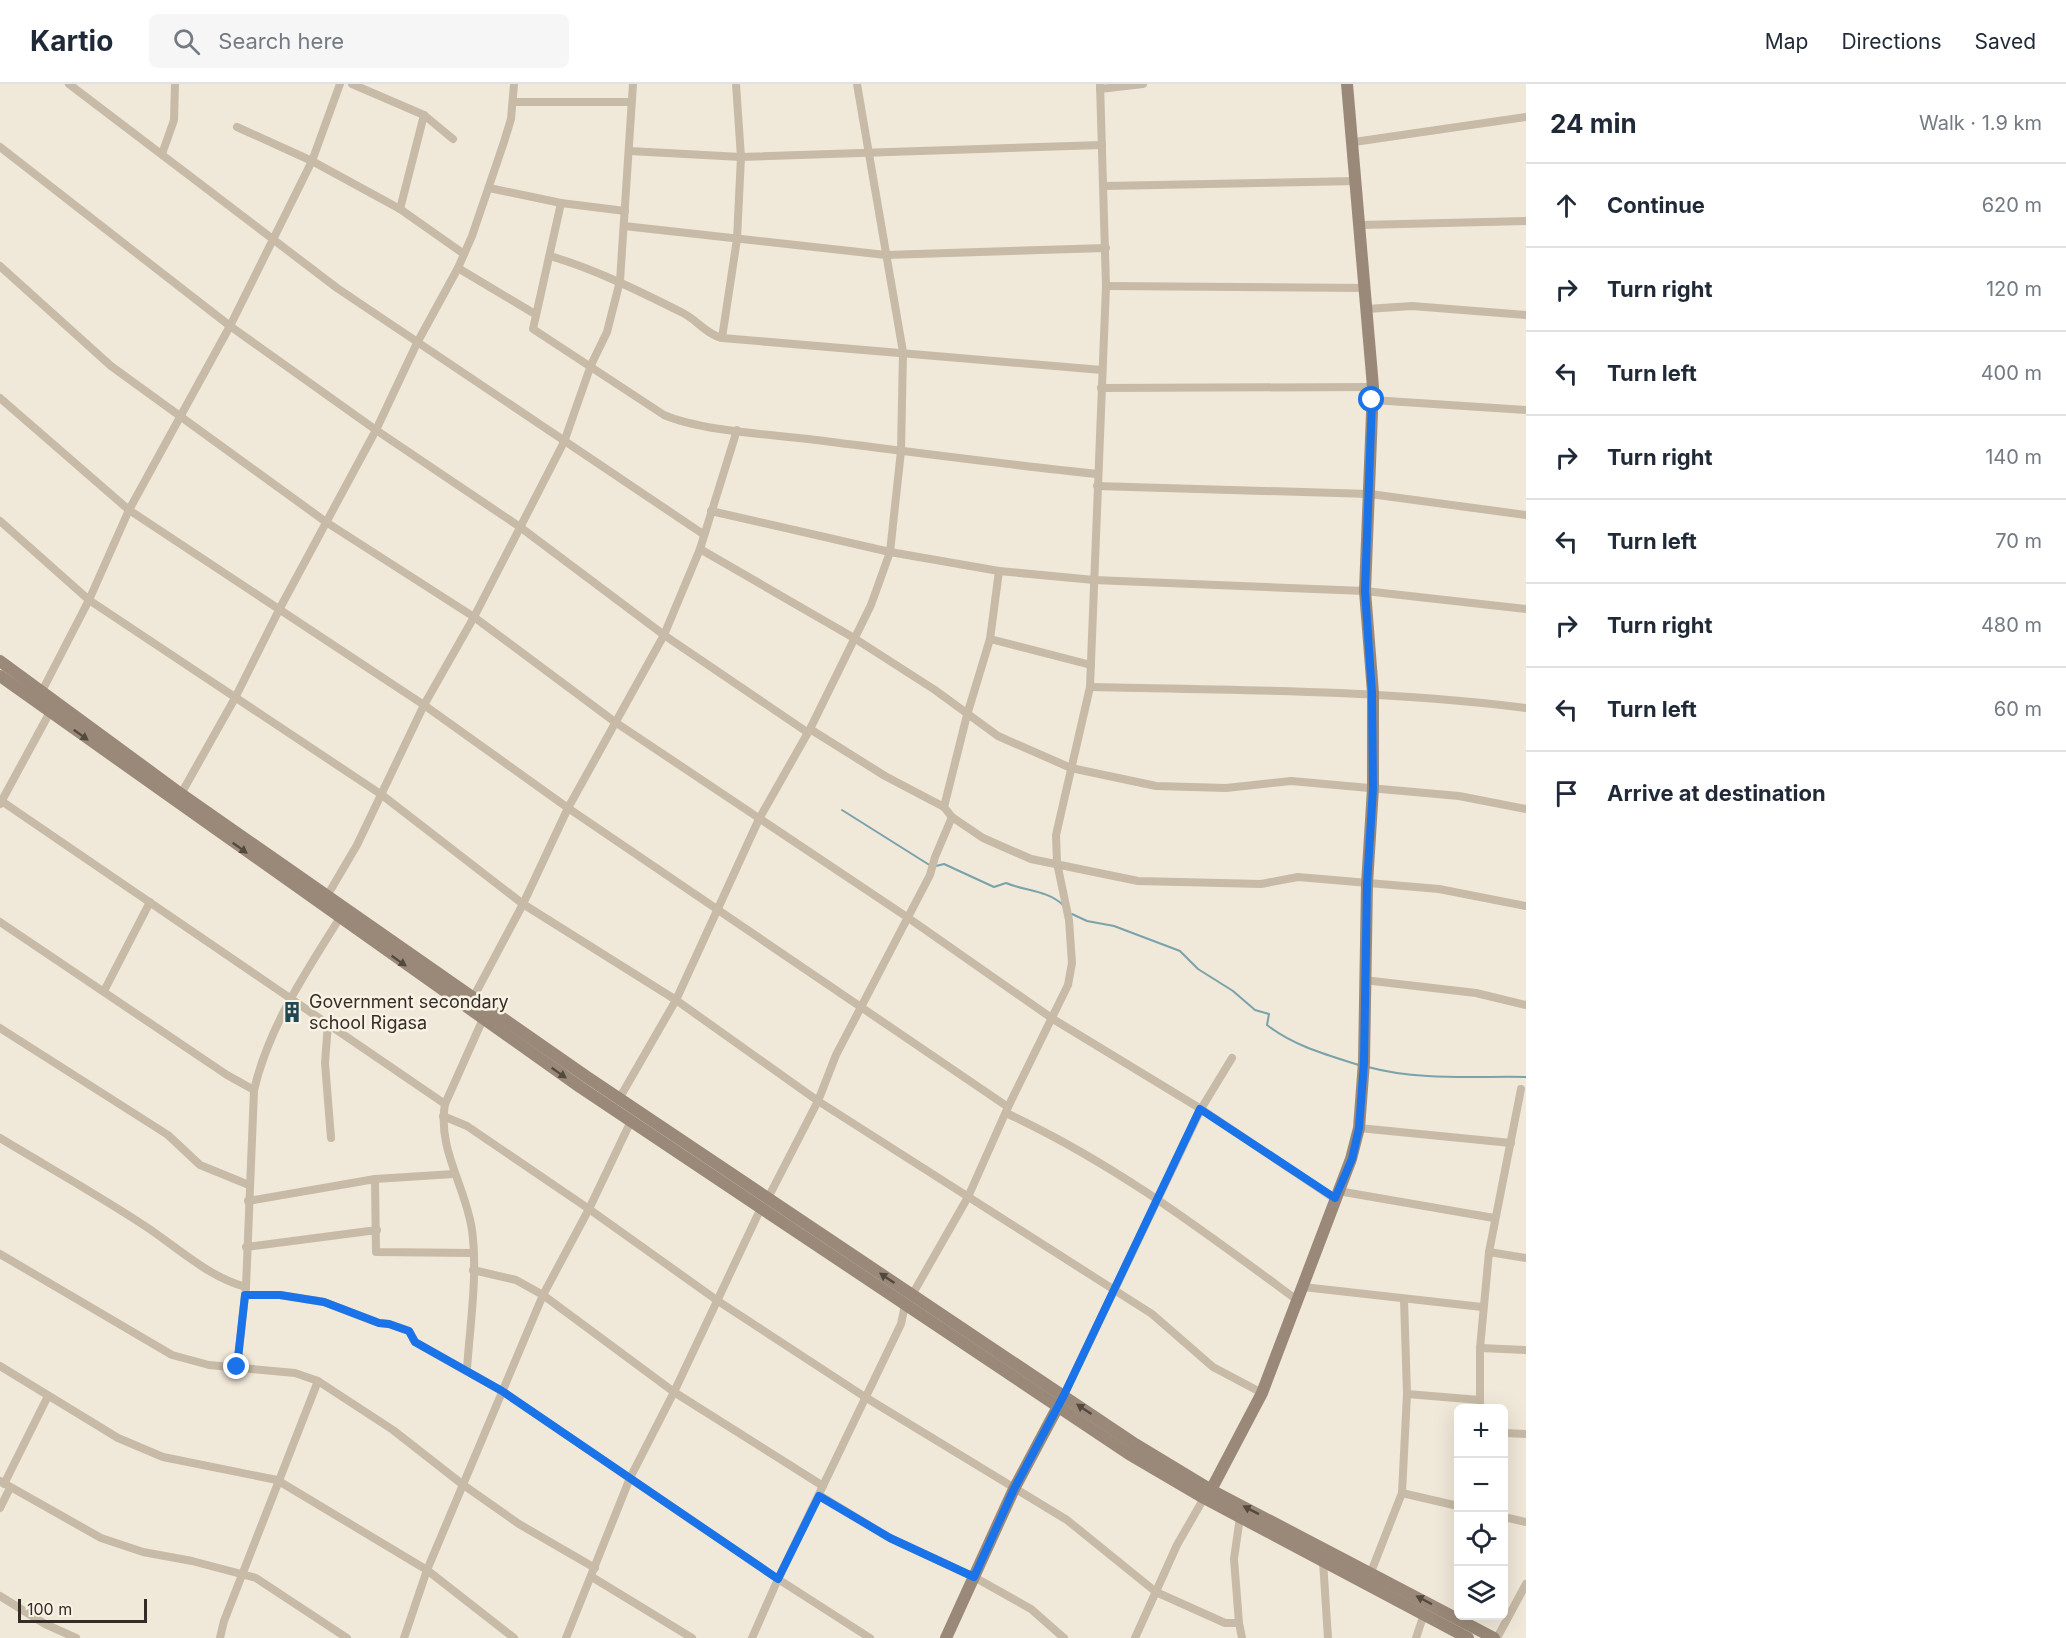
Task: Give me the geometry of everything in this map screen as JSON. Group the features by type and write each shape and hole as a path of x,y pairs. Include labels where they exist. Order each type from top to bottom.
{"main road":[{"path":"1208,1494 1262,1394 1352,1159 1359,1128 1364,1068 1367,884 1373,788 1372,693 1365,591 1372,387 1361,225 1347,84"},
{"path":"0,661 181,794 619,1099 764,1203 1061,1400 1135,1444 1240,1517 1371,1572 1495,1638"},
{"path":"0,676 339,919 483,1019 631,1121 764,1203"},
{"path":"946,1638 1014,1489 1061,1400"},
{"path":"1208,1494 1292,1538 1323,1561 1468,1638"}],"street":[{"path":"69,84 273,240 417,344 704,534"},
{"path":"162,154 174,120 175,84"},
{"path":"42,692 89,600 129,510 230,326 312,161 340,84"},
{"path":"352,84 424,116 453,139"},
{"path":"181,794 235,698 458,268 489,188 511,119 514,84"},
{"path":"327,896 357,845 424,705 474,617 564,442 591,365 607,332 620,281 633,84"},
{"path":"722,338 737,239 741,157 736,84"},
{"path":"619,1099 676,1000 759,819 809,731 884,576 890,552 901,451 903,352 857,84"},
{"path":"752,1638 778,1579 901,1324 908,1300 968,1197 1007,1110 1068,985 1072,943 1066,900 1057,863 1056,835 1090,687 1106,286 1105,186 1100,87 1143,84"},
{"path":"513,102 631,102"},
{"path":"400,209 424,116"},
{"path":"1354,142 1526,117"},
{"path":"237,127 312,161 400,209 464,254"},
{"path":"629,151 741,157 1102,145"},
{"path":"0,147 230,326 376,430 520,527 664,635 809,731 885,776 944,807 952,817 983,838 1011,852 1100,875 1138,881 1261,884 1298,878 1439,889 1526,906"},
{"path":"1105,186 1357,181"},
{"path":"489,188 561,203 625,211"},
{"path":"561,203 533,329 664,415 676,420 737,430 1098,474"},
{"path":"1361,225 1526,221"},
{"path":"624,226 886,255 1106,248"},
{"path":"550,256 620,281 689,316 713,336 722,338 1102,370"},
{"path":"0,266 111,366 326,522 474,617 615,722 907,917 1053,1018 1337,1195 1494,1218"},
{"path":"458,268 535,314"},
{"path":"1106,286 1366,288"},
{"path":"1367,309 1412,306 1526,315"},
{"path":"1101,388 1372,387"},
{"path":"0,398 129,510 424,705 568,808 717,908 1007,1110 1159,1198 1297,1300"},
{"path":"1372,400 1526,410"},
{"path":"473,998 523,904 568,808 664,635 699,549 737,430"},
{"path":"1097,486 1370,494 1526,515"},
{"path":"711,511 890,552 999,571 1094,580 1365,591 1526,609"},
{"path":"0,521 89,600 382,795 523,904 676,1000 818,1101 1152,1314 1213,1367 1262,1394"},
{"path":"699,549 854,638 934,690 998,736 1071,768 1156,786 1226,788 1291,781 1459,796 1526,809"},
{"path":"944,807 967,715 990,639 999,571"},
{"path":"990,639 1091,665"},
{"path":"1090,687 1372,693 1444,698 1526,708"},
{"path":"50,712 1,802 445,1104"},
{"path":"566,1638 630,1478 674,1392 764,1203 818,1101 836,1055 930,875 934,857 952,817"},
{"path":"104,991 150,902"},
{"path":"237,1367 246,1291 254,1090 259,1070 282,1010 339,919"},
{"path":"0,922 228,1075 254,1090"},
{"path":"1364,980 1476,993 1526,1005"},
{"path":"467,1369 473,1253 471,1228 445,1140 443,1116 445,1104 483,1019"},
{"path":"328,1023 325,1063 331,1137"},
{"path":"0,1028 168,1135 200,1165 249,1185"},
{"path":"1061,1400 1115,1292 1200,1109 1232,1058"},
{"path":"1407,1394 1480,1404 1479,1348 1489,1252 1521,1089"},
{"path":"443,1116 467,1126 718,1301 866,1397 1067,1520 1156,1592 1225,1623 1239,1623"},
{"path":"404,1638 427,1570 543,1295 589,1209 631,1121"},
{"path":"1359,1128 1511,1143"},
{"path":"0,1138 144,1225 212,1273 246,1291 324,1302 369,1320 409,1331 415,1342 467,1369 502,1391 778,1579 870,1638"},
{"path":"248,1201 375,1179 454,1174"},
{"path":"375,1179 376,1252 473,1253"},
{"path":"246,1248 377,1230"},
{"path":"1489,1252 1526,1258"},
{"path":"0,1254 172,1355 209,1365 296,1373 318,1381 393,1430 462,1484 519,1524 692,1638"},
{"path":"472,1270 516,1280 543,1295 674,1392 823,1486"},
{"path":"1303,1287 1482,1307"},
{"path":"1371,1572 1402,1492 1407,1394 1404,1299"},
{"path":"1479,1348 1526,1350"},
{"path":"0,1366 118,1438 163,1457 277,1480 427,1570 514,1638"},
{"path":"220,1638 277,1480 318,1381"},
{"path":"0,1508 4,1484 48,1396"},
{"path":"1508,1433 1526,1434"},
{"path":"4,1484 101,1538 241,1576 256,1578 347,1638"},
{"path":"1402,1492 1454,1505"},
{"path":"1135,1638 1177,1545 1208,1494"},
{"path":"819,1496 890,1538 974,1577 1032,1609 1064,1638"},
{"path":"1240,1517 1234,1559 1242,1638"},
{"path":"1508,1518 1526,1522"},
{"path":"1323,1561 1328,1638"},
{"path":"1495,1638 1526,1584"},
{"path":"0,1596 45,1624 76,1638"},
{"path":"1416,1638 1424,1614"}],"waterway":[{"path":"842,810 931,866"},
{"path":"936,866 944,864 994,887 1006,883 1050,896 1063,905"},
{"path":"1072,914 1087,921 1114,926 1180,951 1198,969 1233,991 1255,1010 1269,1014 1267,1025 1277,1032 1311,1049 1359,1065"},
{"path":"1368,1067 1427,1076 1526,1077"}],"place":[{"name":"Government secondary school Rigasa","path":"292,1012"}],"route":[{"path":"237,1367 245,1295 280,1295 324,1302 379,1323 409,1331 415,1342 467,1369 502,1391 778,1579 819,1496 890,1538 974,1577 1014,1489 1115,1292 1200,1109 1335,1198 1352,1159 1359,1128 1364,1062 1367,884 1373,788 1372,693 1365,591 1372,400"}]}
